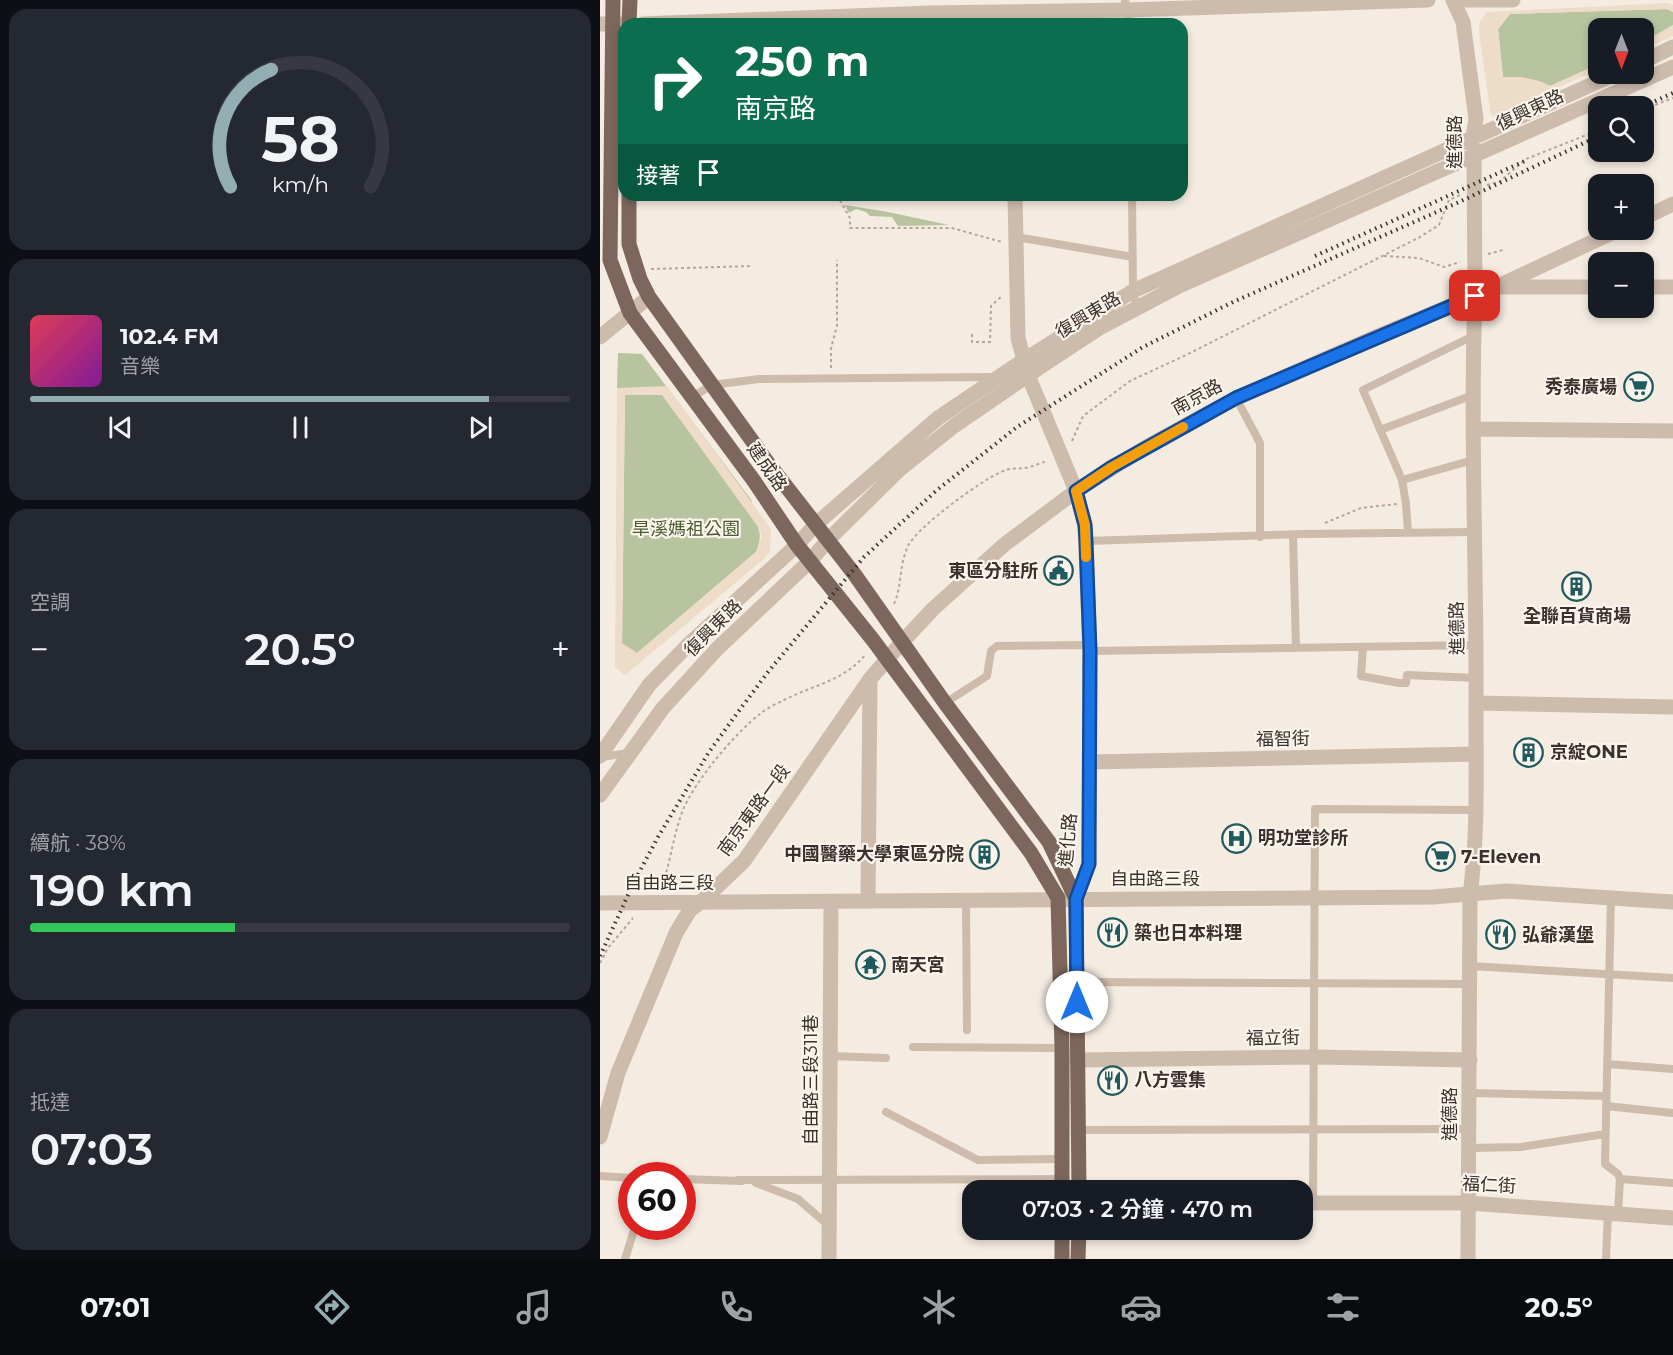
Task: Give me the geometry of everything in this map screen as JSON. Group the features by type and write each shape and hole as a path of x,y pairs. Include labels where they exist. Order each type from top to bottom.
{"main road":[{"name":"建成路","path":"613,0 605,189 610,260 630,313 693,397 797,545 873,640 878,670 1032,853 1058,898"},
{"path":"630,0 630,18"},
{"name":"建成路","path":"629,201 629,244 636,269 649,297 1049,842 1076,899"},
{"path":"1058,898 1062,1048 1062,1180"},
{"name":"進化路","path":"1076,899 1079,1180"},
{"path":"1062,1240 1062,1259"},
{"path":"1078,1259 1079,1240"}],"street":[{"path":"895,18 929,7 1012,12 1128,11 1235,3 1428,0"},
{"name":"進德路","path":"1453,0 1463,22 1476,119 1473,137 1475,156 1473,460 1477,645 1476,851 1470,895 1468,1259"},
{"path":"1463,0 1513,0"},
{"path":"1654,56 1673,47"},
{"name":"復興東路","path":"600,756 649,685 689,644 797,545 816,524 938,418 999,377 1026,367 1176,287 1673,67"},
{"name":"復興東路","path":"600,795 663,708 717,649 810,561 828,540 899,470 1026,367 1133,291 1592,84"},
{"name":"進化路","path":"1015,201 1017,328 1026,367 1076,491 1085,525 1090,648 1089,864 1076,899"},
{"path":"1654,213 1673,204"},
{"path":"1496,286 1596,240"},
{"name":"南京路","path":"878,670 933,609 999,549 1112,467 1236,398 1496,286 1588,287"},
{"path":"1654,287 1673,287"},
{"path":"600,337 649,297"},
{"path":"1473,429 1673,431"},
{"path":"868,901 878,670"},
{"name":"南京東路一段","path":"600,1137 618,1073 676,933 690,910 744,861 878,670"},
{"path":"1476,703 1673,707"},
{"name":"福智街","path":"1091,762 1476,754"},
{"name":"自由路三段","path":"600,903 1433,897 1506,891 1673,902"},
{"name":"自由路三段311巷","path":"829,1259 831,902"},
{"name":"福立街","path":"1077,1060 1315,1057 1470,1060"},
{"name":"福仁街","path":"1313,1203 1469,1203 1673,1218"}],"lane":[{"path":"1132,201 1133,291 1137,309"},
{"path":"1016,237 1132,257"},
{"path":"1408,532 1402,480 1363,390 1473,336"},
{"path":"693,397 712,385 759,379 999,377"},
{"path":"1380,430 1473,395"},
{"path":"1236,398 1260,443 1260,537"},
{"path":"1402,480 1473,460"},
{"path":"1086,541 1304,534 1474,532"},
{"path":"1293,535 1296,648"},
{"path":"945,703 987,676 991,651 997,646 1296,648 1477,645"},
{"path":"1363,647 1361,676 1399,683 1406,682 1407,675 1477,678"},
{"path":"600,756 629,753"},
{"path":"1310,1180 1315,1129 1315,809 1476,810"},
{"path":"1606,1259 1620,1179 1618,1174 1605,1164 1611,898"},
{"path":"966,901 967,1030"},
{"path":"1470,966 1673,978"},
{"path":"1077,982 1470,984"},
{"path":"913,1047 1062,1048"},
{"path":"831,1056 886,1058"},
{"path":"1607,1064 1673,1070"},
{"path":"1470,1093 1606,1096"},
{"path":"1606,1106 1673,1113"},
{"path":"886,1112 978,1160 1062,1159"},
{"path":"1078,1130 1469,1129"},
{"path":"1469,1148 1521,1147 1605,1134"},
{"path":"600,1176 618,1177"},
{"path":"696,1179 829,1179 962,1182"},
{"path":"1620,1179 1673,1183"},
{"path":"738,1180 760,1184 798,1199 829,1226"},
{"path":"625,1259 630,1240"}],"path":[{"path":"1654,105 1673,98"},
{"path":"887,619 898,594 901,565 908,544 918,532 987,479 1006,470 1026,468 1070,450 1072,436 1083,416 1130,381 1257,320 1420,237 1440,225 1449,200 1474,188 1499,182 1526,159 1588,134"},
{"path":"840,201 850,218 850,228 952,228 1002,241 1002,251"},
{"path":"1381,256 1419,258 1444,267"},
{"path":"831,378 831,348 837,326 837,260"},
{"path":"636,269 753,267"},
{"path":"972,334 972,342 990,342 991,306 1002,297 1002,287"},
{"path":"1304,534 1338,516 1361,508 1402,503"},
{"path":"600,963 608,948 664,881 684,808 702,779 730,743 762,712 786,699 827,683 858,664 871,647 873,640"}],"green space":[{"path":"1667,9 1673,12 1673,25 1654,36 1654,18 1588,18 1588,69 1550,86 1539,81 1503,77 1498,29 1510,14"},
{"path":"845,205 949,225 898,226 892,217 870,216 856,209 849,213"},
{"name":"旱溪媽祖公園","path":"618,353 642,354 752,501 745,507 760,533 756,552 636,654 622,649 625,388 617,388"}],"shaded area":[{"path":"1668,3 1673,5 1673,12 1667,9 1510,14 1498,29 1503,77 1522,77 1550,86 1588,69 1588,74 1536,97 1538,102 1501,119 1491,115 1480,40 1479,23 1487,12"},
{"path":"1673,25 1673,36 1654,45 1654,36"},
{"path":"667,386 771,529 770,551 764,559 625,675 615,667 617,388","holes":["625,395 662,395 761,531 761,539 756,552 637,653 622,643"]}],"railway":[{"path":"1654,102 1673,93"},
{"path":"600,956 634,882 658,837 709,752 768,672 864,557 937,490 1017,427 1143,347 1233,302 1457,203 1588,141"},
{"path":"1315,256 1525,161"}],"slow traffic":[{"path":"1086,557 1085,525 1076,491 1112,467 1183,427"}],"place":[{"name":"秀泰廣場","path":"1638,387"},
{"name":"東區分駐所","path":"1059,571"},
{"name":"全聯百貨商場","path":"1577,587"},
{"name":"京綻ONE","path":"1529,752"},
{"name":"明功堂診所","path":"1237,838"},
{"name":"中國醫藥大學東區分院","path":"985,854"},
{"name":"7-Eleven","path":"1440,857"},
{"name":"築也日本料理","path":"1113,933"},
{"name":"弘爺漢堡","path":"1501,935"},
{"name":"南天宮","path":"870,965"},
{"name":"八方雲集","path":"1113,1080"}],"route":[{"path":"1077,1002 1076,899 1089,864 1091,762 1086,541 1085,525 1076,491 1146,447 1236,398 1372,338 1475,296"}]}
